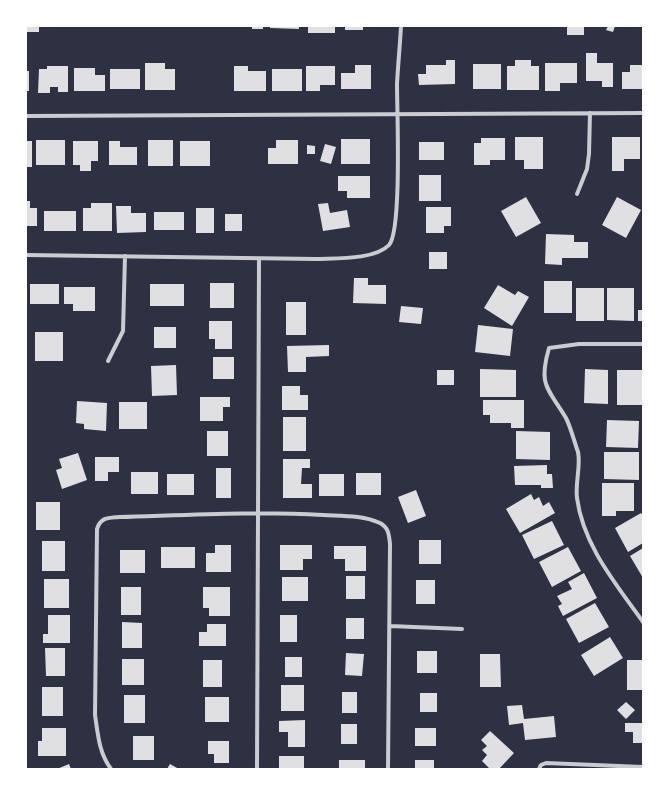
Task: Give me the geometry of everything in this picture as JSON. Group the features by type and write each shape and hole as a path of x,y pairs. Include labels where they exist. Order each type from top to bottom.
{"street":[{"path":"26,255 259,259 358,257 372,254 389,245 395,232 398,184 398,114 401,26"},
{"path":"577,194 587,169 590,113"},
{"path":"26,116 643,113"},
{"path":"108,361 123,331 125,256"},
{"path":"257,769 259,259"},
{"path":"643,344 579,344 549,348 543,368 547,391 566,419 578,454 576,496 582,525 606,570 643,622"},
{"path":"111,769 100,749 95,715 97,529 99,521 119,517 259,514 355,517 373,520 382,524 387,529 390,544 388,769"},
{"path":"390,626 462,629"},
{"path":"540,767 546,763 574,763 643,767"}],"building":[{"path":"26,26 39,26 39,32 26,32"},
{"path":"252,26 263,26 263,29 252,29"},
{"path":"270,26 299,26 299,29 270,28"},
{"path":"308,26 335,26 335,33 308,33"},
{"path":"345,26 363,26 363,30 345,30"},
{"path":"567,26 584,26 584,35 567,35"},
{"path":"608,26 615,26 613,32 606,30"},
{"path":"586,53 597,53 597,63 613,63 613,87 602,87 602,81 586,81"},
{"path":"446,60 455,60 455,84 419,85 418,74 426,74 426,65 446,65"},
{"path":"515,60 531,60 531,66 539,66 539,90 507,90 507,66 515,66"},
{"path":"145,63 165,63 165,69 175,69 175,90 145,90"},
{"path":"545,63 577,63 577,83 560,83 560,91 545,91"},
{"path":"473,64 501,64 501,89 473,89"},
{"path":"355,65 371,65 371,89 341,89 341,73 355,73"},
{"path":"630,65 643,65 643,89 622,89 622,72 630,72"},
{"path":"47,66 68,66 68,92 58,92 58,87 50,87 50,93 38,93 39,69 47,69"},
{"path":"234,66 248,66 248,71 266,71 266,91 234,91"},
{"path":"306,66 335,66 335,85 320,85 320,91 306,91"},
{"path":"74,68 95,68 95,75 105,75 105,91 74,91"},
{"path":"110,69 140,69 140,89 110,89"},
{"path":"272,69 302,69 302,91 272,91"},
{"path":"26,71 29,71 29,91 26,91"},
{"path":"515,137 543,137 543,169 524,169 524,160 515,160"},
{"path":"612,137 640,137 640,159 624,159 624,171 612,171"},
{"path":"481,138 505,138 505,160 490,160 490,165 474,165 474,143 481,143"},
{"path":"341,139 370,139 370,164 341,164"},
{"path":"36,140 65,140 65,165 36,165"},
{"path":"148,140 173,140 173,166 148,166"},
{"path":"276,140 298,140 298,164 268,164 268,148 276,148"},
{"path":"26,141 32,141 32,167 26,167"},
{"path":"73,141 98,141 98,161 91,161 91,171 80,171 80,165 73,165"},
{"path":"109,141 120,141 120,147 137,147 137,165 109,165"},
{"path":"180,141 210,141 210,166 180,166"},
{"path":"419,142 444,142 444,160 419,160"},
{"path":"325,144 336,147 331,164 320,161"},
{"path":"307,145 315,146 315,154 307,154"},
{"path":"419,175 441,175 441,201 419,201"},
{"path":"338,176 370,176 370,198 347,198 347,191 338,191"},
{"path":"526,197 541,223 516,237 501,211"},
{"path":"617,197 641,210 626,238 602,225"},
{"path":"26,201 30,201 30,208 37,208 37,226 26,226"},
{"path":"91,203 112,203 112,231 83,231 83,208 91,208"},
{"path":"328,203 330,213 347,210 350,227 323,231 318,204"},
{"path":"116,206 131,206 131,213 146,213 146,232 117,233"},
{"path":"426,207 451,207 451,226 444,226 444,233 426,233"},
{"path":"196,208 214,208 214,233 196,233"},
{"path":"44,211 76,211 76,231 44,231"},
{"path":"154,212 184,212 184,230 154,230"},
{"path":"225,214 242,214 242,231 225,231"},
{"path":"546,234 574,235 574,242 588,242 588,258 562,258 562,265 545,264"},
{"path":"429,252 447,252 447,269 429,269"},
{"path":"354,278 368,278 368,285 386,285 386,304 353,303"},
{"path":"544,281 572,281 572,313 544,313"},
{"path":"210,283 234,283 234,308 210,308"},
{"path":"30,284 59,284 59,304 30,304"},
{"path":"150,284 184,284 184,306 150,306"},
{"path":"498,285 515,295 518,291 529,297 512,326 484,308"},
{"path":"64,287 95,287 95,311 73,311 73,304 64,304"},
{"path":"576,288 604,288 604,321 576,321"},
{"path":"607,288 634,288 634,321 607,320"},
{"path":"286,302 306,302 306,335 286,335"},
{"path":"401,306 423,308 421,324 399,322"},
{"path":"638,310 643,310 643,321 638,321"},
{"path":"209,321 232,321 232,349 215,349 215,339 209,339"},
{"path":"478,325 513,329 510,356 475,352"},
{"path":"154,327 176,327 176,348 154,348"},
{"path":"35,332 63,332 63,361 35,361"},
{"path":"329,345 329,356 306,357 306,372 288,372 287,346"},
{"path":"213,357 234,357 234,379 213,379"},
{"path":"176,365 177,395 152,396 151,366"},
{"path":"480,369 516,370 516,397 480,397"},
{"path":"585,369 608,370 608,404 584,403"},
{"path":"437,370 454,370 454,385 437,385"},
{"path":"617,370 643,370 643,405 617,405"},
{"path":"282,386 300,386 300,395 308,395 308,410 282,410"},
{"path":"200,397 230,397 230,407 223,407 223,421 200,421"},
{"path":"483,400 524,400 524,428 511,428 511,423 490,423 490,415 483,415"},
{"path":"77,401 107,403 106,431 84,429 84,424 76,423"},
{"path":"119,402 147,402 147,429 119,429"},
{"path":"283,417 306,417 306,451 283,451"},
{"path":"607,420 639,421 638,448 606,447"},
{"path":"207,431 228,431 228,456 207,456"},
{"path":"516,431 550,432 550,460 516,459"},
{"path":"604,452 639,452 639,480 604,479"},
{"path":"78,453 87,480 62,489 56,470 62,468 59,459"},
{"path":"95,457 119,457 119,472 108,472 108,481 95,481"},
{"path":"283,459 310,459 310,468 302,468 301,484 312,484 312,498 283,498"},
{"path":"547,465 547,474 552,474 553,488 541,488 541,485 515,485 514,466"},
{"path":"216,468 231,468 231,498 216,498"},
{"path":"131,472 158,472 158,494 131,494"},
{"path":"356,473 381,473 381,495 356,495"},
{"path":"167,474 194,474 194,495 167,495"},
{"path":"319,474 344,474 344,496 319,496"},
{"path":"602,483 634,483 634,511 616,511 616,516 602,516"},
{"path":"416,490 426,516 408,523 398,497"},
{"path":"531,494 534,500 539,497 543,506 549,502 555,513 520,533 506,509"},
{"path":"36,502 60,502 60,530 36,530"},
{"path":"641,513 643,516 643,543 628,552 615,528"},
{"path":"552,521 564,545 534,559 522,535"},
{"path":"419,540 441,540 441,564 419,564"},
{"path":"42,541 65,541 65,571 42,571"},
{"path":"215,545 231,545 231,572 206,572 206,553 215,553"},
{"path":"280,545 312,545 312,559 303,559 303,570 280,570"},
{"path":"334,546 366,546 366,571 345,571 345,559 334,559"},
{"path":"161,547 195,547 195,568 161,568"},
{"path":"568,547 581,571 552,587 539,562"},
{"path":"643,548 643,578 630,556"},
{"path":"120,550 145,550 145,573 120,573"},
{"path":"584,573 597,598 563,616 558,606 562,604 557,596 572,589 568,582"},
{"path":"346,576 365,576 365,599 346,599"},
{"path":"282,577 308,577 308,601 282,601"},
{"path":"44,579 69,579 69,608 44,608"},
{"path":"416,580 435,580 435,604 416,604"},
{"path":"121,587 141,587 141,615 121,615"},
{"path":"203,587 230,587 230,616 209,616 209,608 203,608"},
{"path":"595,603 609,627 579,643 566,619"},
{"path":"48,615 70,615 70,643 43,643 43,634 48,634"},
{"path":"280,615 297,615 297,642 280,642"},
{"path":"346,618 364,618 364,639 346,639"},
{"path":"122,622 142,623 142,648 122,648"},
{"path":"207,624 226,624 226,646 199,646 199,632 207,632"},
{"path":"610,637 623,658 594,676 581,655"},
{"path":"45,648 65,648 65,676 46,676"},
{"path":"417,651 437,651 437,673 417,673"},
{"path":"346,653 364,654 362,676 345,675"},
{"path":"480,654 500,654 501,687 480,687"},
{"path":"285,657 302,657 302,677 285,677"},
{"path":"122,659 144,659 144,685 122,685"},
{"path":"203,660 222,660 222,687 203,687"},
{"path":"627,660 643,660 643,690 627,690"},
{"path":"281,685 304,685 304,711 281,711"},
{"path":"42,687 63,687 63,716 42,716"},
{"path":"342,692 357,692 357,713 342,713"},
{"path":"420,693 437,693 437,712 420,712"},
{"path":"124,695 145,695 145,723 124,723"},
{"path":"205,697 229,697 229,722 205,722"},
{"path":"626,702 635,710 626,719 617,710"},
{"path":"522,705 524,719 554,716 556,737 525,740 523,723 509,725 507,706"},
{"path":"305,720 305,747 288,747 288,732 279,732 279,721"},
{"path":"625,723 643,723 643,743 633,743 633,732 625,732"},
{"path":"341,724 357,724 357,744 341,744"},
{"path":"42,728 66,728 66,756 38,756 38,741 42,741"},
{"path":"415,728 436,728 436,746 415,746"},
{"path":"490,731 514,753 499,769 490,769 482,761 487,755 482,750 487,746 481,740"},
{"path":"133,736 154,736 154,760 133,760"},
{"path":"208,741 229,741 229,763 214,763 214,754 208,754"},
{"path":"279,756 304,756 304,769 279,769"},
{"path":"339,760 365,760 365,769 339,769"},
{"path":"415,760 434,760 434,769 415,769"},
{"path":"69,764 71,769 57,769"},
{"path":"170,764 179,769 167,769"}]}
